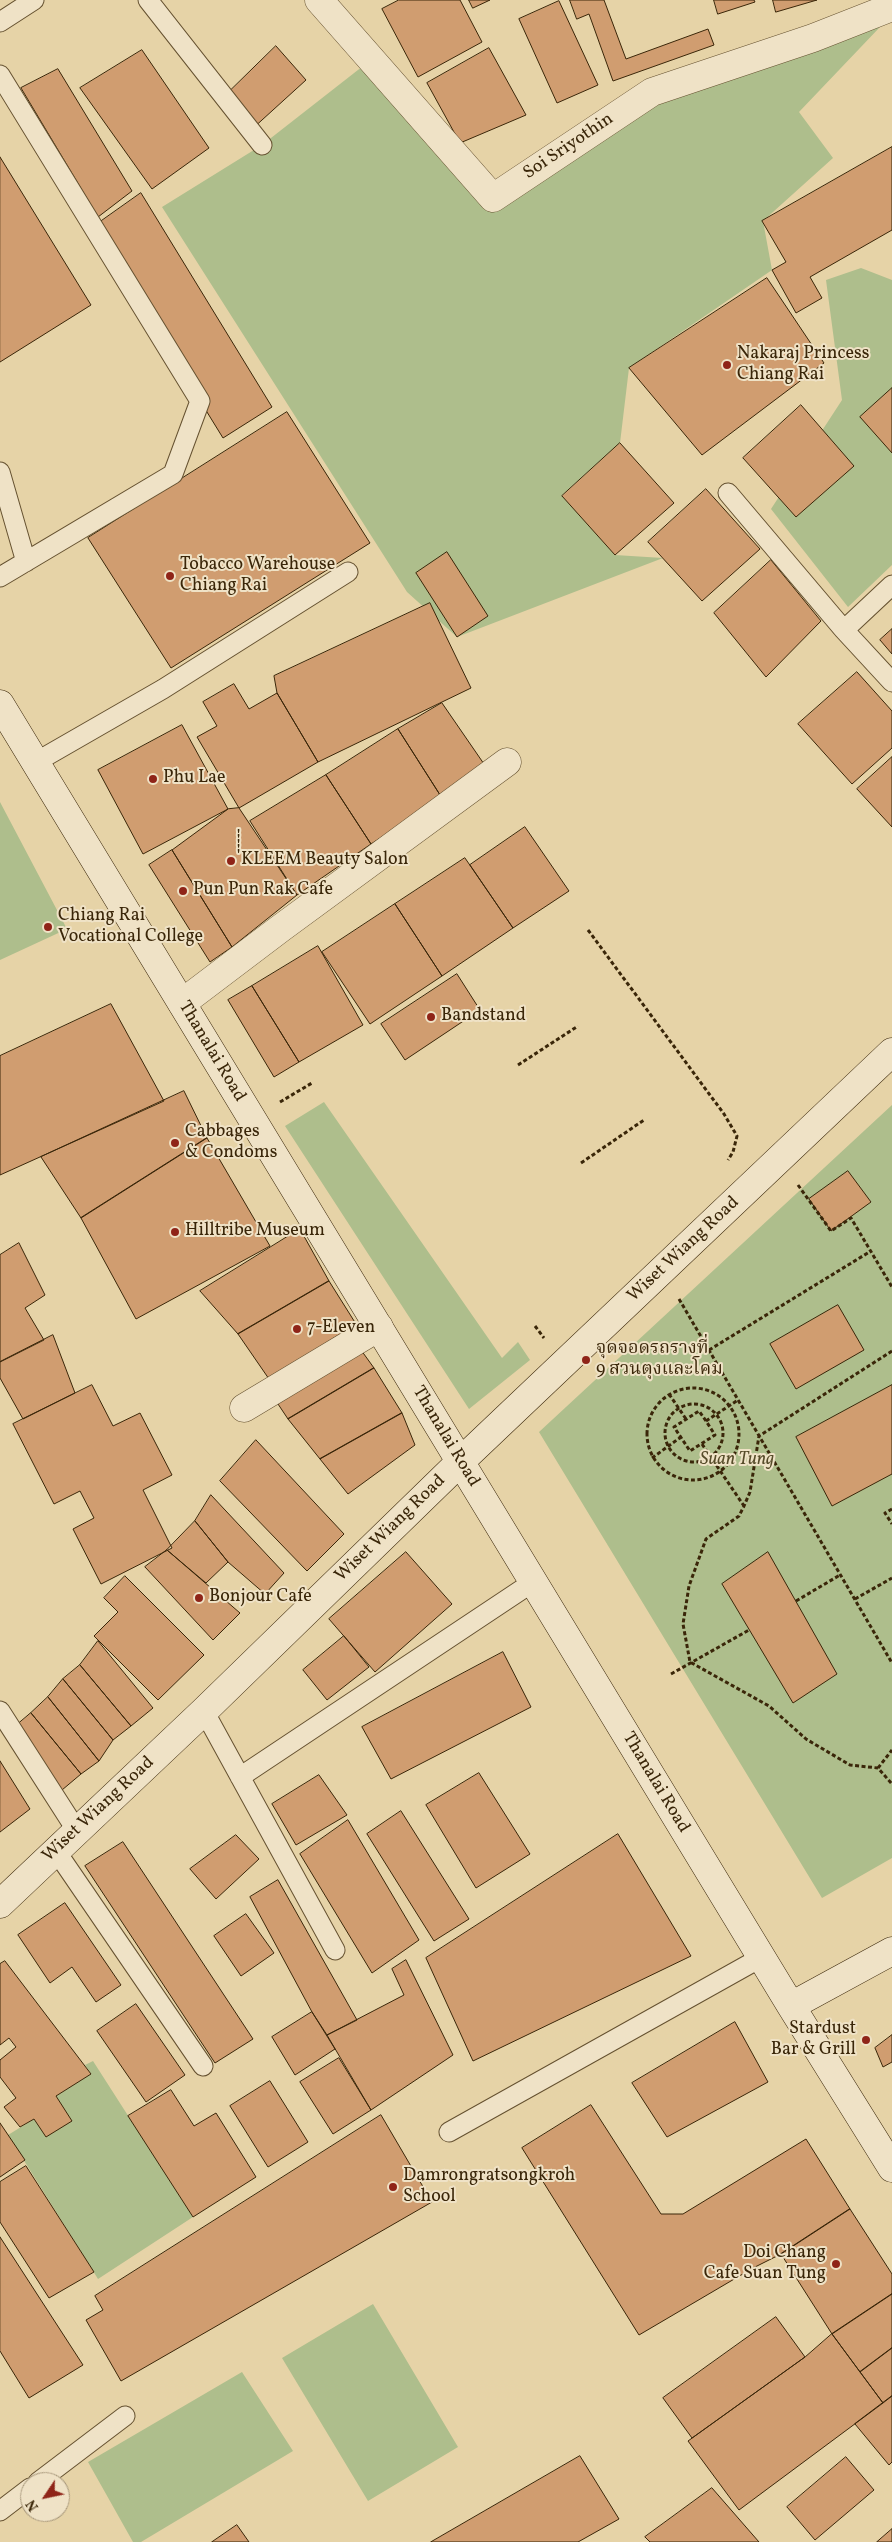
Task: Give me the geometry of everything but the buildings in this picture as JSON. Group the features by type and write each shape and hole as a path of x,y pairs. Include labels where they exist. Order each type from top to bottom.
{"street":[{"name":"Soi Sriyothin","path":"320,0 493,198 652,92 813,38 892,7"},
{"name":"Thanalai Road","path":"0,704 791,2006 892,2168"},
{"path":"182,1003 507,762"},
{"name":"Wiset Wiang Road","path":"0,1904 204,1711 460,1462 892,1052"},
{"path":"244,1408 379,1327"},
{"path":"791,2006 892,1951"}],"lane":[{"path":"2,16 34,0"},
{"path":"148,0 262,145"},
{"path":"0,75 200,401 174,474 0,578"},
{"path":"0,472 26,562"},
{"path":"728,493 844,630 892,682"},
{"path":"36,762 163,689 348,572"},
{"path":"844,630 892,585"},
{"path":"240,1777 533,1582"},
{"path":"0,1711 77,1831"},
{"path":"204,1711 335,1950"},
{"path":"56,1851 203,2066"},
{"path":"449,2132 762,1957"},
{"path":"51,2472 125,2416"},
{"path":"0,2511 20,2496"}],"path":[{"path":"588,930 724,1114 737,1136 733,1152 722,1167"},
{"path":"518,1065 578,1026"},
{"path":"581,1162 644,1120"},
{"path":"781,1158 831,1231 852,1218 892,1287"},
{"path":"709,1350 871,1251"},
{"path":"662,1271 892,1663"},
{"path":"690,1662 683,1624 689,1586 706,1539 739,1516 744,1506 750,1492 759,1436 892,1352"},
{"path":"687,1388 698,1388 719,1396 729,1406 736,1419 739,1432 738,1446 732,1459 720,1472 703,1480 688,1481 673,1476 661,1468 652,1458 646,1438 649,1420 657,1405 669,1394 687,1388"},
{"path":"669,1394 686,1420"},
{"path":"706,1421 738,1400"},
{"path":"686,1404 702,1405 716,1414 723,1432 717,1450 710,1456 692,1462 674,1454 668,1447 665,1430 672,1413 678,1408 686,1404"},
{"path":"699,1411 715,1435 690,1451 674,1427 686,1420 699,1411"},
{"path":"652,1458 681,1437"},
{"path":"702,1444 744,1506"},
{"path":"892,1509 885,1513 892,1524"},
{"path":"796,1601 840,1575"},
{"path":"855,1599 892,1578"},
{"path":"671,1674 749,1630"},
{"path":"690,1662 769,1706 806,1739 850,1765 878,1768 892,1784"},
{"path":"878,1768 892,1750"}],"green space":[{"path":"880,27 799,112 833,158 763,221 772,270 629,368 620,443 562,495 615,555 663,558 457,637 407,592 162,207 262,145 372,59 494,198 652,92 813,38"},
{"path":"861,268 892,280 892,565 848,607 771,509 842,400 826,280"},
{"path":"0,802 67,929 0,960"},
{"path":"324,1102 502,1358 518,1342 530,1360 469,1409 285,1126"},
{"name":"Suan Tung","path":"892,1105 892,1858 822,1898 539,1432"},
{"path":"93,2061 193,2217 98,2279 8,2135 34,2119 46,2137 71,2121 56,2096 91,2074 85,2065"},
{"path":"373,2304 458,2447 368,2501 282,2358"},
{"path":"242,2372 293,2451 141,2542 133,2542 88,2462"}],"place":[{"name":"Nakaraj Princess Chiang Rai","path":"727,365"},
{"name":"Tobacco Warehouse Chiang Rai","path":"170,576"},
{"name":"Phu Lae","path":"153,779"},
{"name":"่่่่่KLEEM Beauty Salon","path":"231,861"},
{"name":"Pun Pun Rak Cafe","path":"183,891"},
{"name":"Chiang Rai Vocational College","path":"48,927"},
{"name":"Bandstand","path":"431,1017"},
{"name":"Cabbages & Condoms","path":"175,1143"},
{"name":"Hilltribe Museum","path":"175,1232"},
{"name":"7-Eleven","path":"297,1329"},
{"name":"จุดจอดรถรางที่ 9 สวนตุงและโคม","path":"586,1360"},
{"name":"Bonjour Cafe","path":"199,1598"},
{"name":"Stardust Bar & Grill","path":"866,2040"},
{"name":"Damrongratsongkroh School","path":"393,2187"},
{"name":"Doi Chang Cafe Suan Tung","path":"836,2264"}]}
